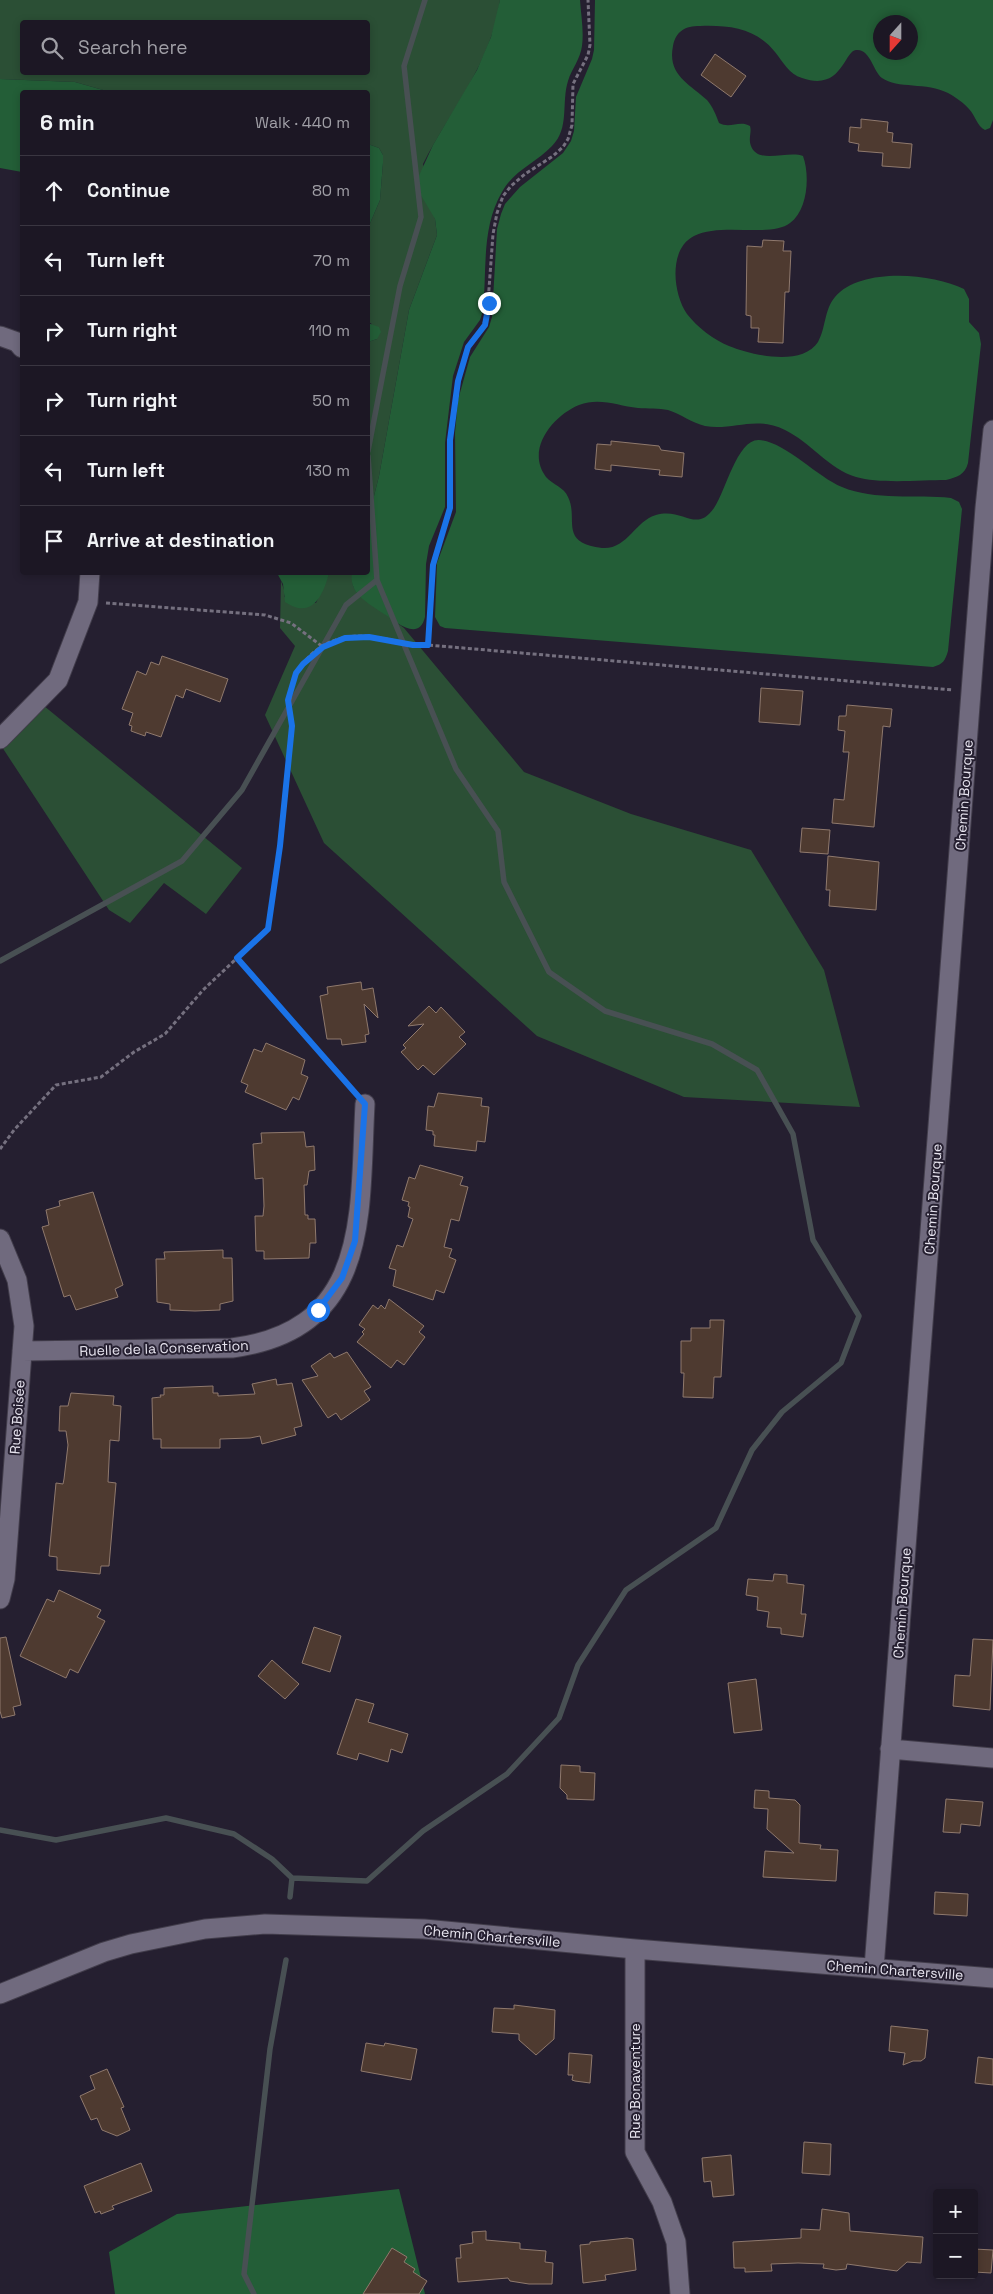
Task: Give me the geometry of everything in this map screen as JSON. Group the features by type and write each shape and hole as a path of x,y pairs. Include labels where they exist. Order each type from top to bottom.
{"street":[{"path":"0,336 17,342 20,346"},
{"name":"Chemin Bourque","path":"874,1968 972,691 989,508 993,430"},
{"path":"0,739 58,680 88,602 90,575"},
{"name":"Ruelle de la Conservation","path":"22,1351 232,1348 257,1345 300,1326 318,1310 342,1278 355,1241 365,1104"},
{"name":"Rue Boisée","path":"0,1239 17,1280 24,1326 5,1579 0,1599"},
{"path":"890,1749 993,1758"},
{"name":"Chemin Chartersville","path":"0,1994 113,1949 177,1934 235,1926 304,1924 389,1927 993,1978"},
{"name":"Rue Bonaventure","path":"635,1949 635,2152 662,2202 676,2242 680,2294"}],"path":[{"path":"428,645 433,565 450,508 450,440 454,402 462,364 468,347 480,332 487,316 492,234 497,213 503,196 511,186 525,174 553,156 563,147 568,139 572,124 573,84 588,55 590,45 588,0"},
{"path":"88,602 265,615 291,624 323,647"},
{"path":"0,1149 14,1130 56,1085 101,1077 134,1052 164,1034 203,990 268,929 280,846 292,726 288,700 292,683 303,664 323,647 345,638 356,636 413,645 972,691"},
{"path":"237,958 365,1104"}],"green space":[{"path":"0,0 500,0 496,23 479,65 423,164 437,235 409,310 379,476 370,512 370,341 377,339 370,323 370,223 380,200 383,155 379,148 370,145 370,90 103,90 75,82 0,79"},
{"path":"500,0 580,0 583,29 582,46 580,56 568,81 563,123 558,139 546,152 519,172 507,184 495,206 491,220 486,250 483,311 480,320 464,342 453,376 445,443 445,507 429,546 426,564 425,617 418,628 413,629 401,625 362,598 356,592 352,575 370,575 370,512 379,476 409,310 437,235 435,219 419,192 417,180 433,145 477,70 491,37"},
{"path":"595,0 993,0 993,120 990,128 985,130 967,107 948,93 931,88 896,83 882,78 868,56 861,50 852,52 834,76 826,80 815,81 793,74 768,44 751,33 731,27 700,26 686,28 679,33 674,41 672,56 673,64 681,78 707,100 713,108 719,123 723,125 746,124 750,126 751,146 760,155 803,156 807,182 801,210 790,223 782,227 705,232 694,236 686,242 680,251 677,261 676,284 682,305 687,314 706,333 729,346 750,353 789,357 810,350 818,342 831,302 846,287 861,281 878,277 916,277 934,279 964,289 969,299 969,322 979,333 981,344 968,463 963,473 946,480 888,481 865,479 837,468 794,435 774,426 754,423 725,427 705,426 668,410 638,408 602,402 579,405 560,417 545,434 539,455 540,466 546,477 564,491 568,497 571,505 575,535 580,541 588,545 602,548 618,545 642,523 656,515 674,514 695,520 707,515 714,508 744,448 751,442 759,440 779,446 822,476 842,487 882,496 951,498 959,502 962,509 948,651 945,660 939,665 933,667 445,628 440,626 435,617 437,563 456,512 455,433 458,400 470,357 489,327 492,317 497,229 501,214 505,204 520,187 563,153 571,141 574,131 576,97 594,50"},
{"path":"0,79 75,82 103,90 20,90 20,172 0,168"},
{"path":"370,145 379,148 383,155 380,200 370,223"},
{"path":"370,324 379,327 381,332 377,339 370,341"},
{"path":"278,575 328,575 320,597 309,607 294,607 285,602 283,584"},
{"path":"328,575 352,575 353,586 357,593 404,628 524,772 631,814 751,850 824,970 860,1107 684,1097 537,1036 324,843 265,715 295,646 280,628 281,581 284,597 316,603"},
{"path":"38,701 242,868 206,914 164,883 130,923 109,910 0,744"},
{"path":"399,2189 425,2294 115,2294 109,2252 177,2214"}],"building":[{"path":"715,54 746,76 731,97 701,75"},
{"path":"861,119 888,122 887,132 893,133 892,142 912,144 910,168 882,166 883,153 858,151 859,144 849,142 850,127 861,128"},
{"path":"763,240 784,241 783,251 791,251 789,292 785,292 783,343 758,342 759,328 751,328 751,316 746,315 747,246 762,247"},
{"path":"611,441 659,446 661,450 684,453 682,477 659,475 660,470 611,465 611,471 595,469 597,444 611,445"},
{"path":"162,656 228,679 220,702 186,689 183,698 176,695 161,737 146,732 145,736 131,731 132,726 129,725 133,713 122,709 137,671 146,675 151,662 159,665"},
{"path":"761,688 803,691 800,725 759,722"},
{"path":"847,705 892,709 890,727 883,726 874,827 832,823 834,799 844,800 849,752 843,752 845,731 838,730 839,716 846,716"},
{"path":"802,828 830,830 828,854 800,852"},
{"path":"828,856 879,862 876,910 829,906 830,890 826,890"},
{"path":"361,982 362,990 373,988 378,1018 364,1004 369,1034 365,1035 366,1042 342,1045 341,1039 327,1039 320,996 328,994 327,987"},
{"path":"429,1006 436,1013 441,1007 465,1032 459,1037 466,1044 434,1075 423,1065 418,1070 401,1052 406,1048 403,1045 424,1024 408,1026"},
{"path":"266,1043 305,1060 301,1074 308,1077 299,1100 293,1097 286,1110 245,1092 248,1085 241,1082 254,1049 262,1052"},
{"path":"438,1093 482,1098 481,1106 489,1107 485,1142 477,1141 476,1151 434,1146 435,1135 433,1135 433,1131 426,1130 428,1106 434,1107"},
{"path":"304,1132 306,1147 314,1146 315,1170 309,1171 307,1185 304,1185 305,1215 308,1215 308,1219 315,1219 316,1243 310,1243 309,1258 264,1259 264,1251 256,1251 255,1216 263,1216 264,1206 263,1178 255,1179 253,1144 262,1143 261,1133"},
{"path":"420,1165 463,1177 460,1185 468,1187 459,1221 451,1219 444,1247 452,1249 449,1257 456,1260 444,1293 436,1290 433,1300 393,1286 396,1270 389,1268 397,1245 403,1247 413,1219 408,1217 409,1202 402,1200 409,1177 415,1179"},
{"path":"93,1192 123,1285 115,1289 118,1297 76,1310 70,1295 64,1297 42,1227 49,1225 46,1210 60,1206 59,1201"},
{"path":"223,1250 223,1258 232,1258 233,1301 220,1304 220,1310 195,1311 170,1310 170,1304 157,1302 156,1259 165,1259 164,1252"},
{"path":"389,1299 424,1326 419,1332 425,1337 404,1365 397,1360 391,1368 357,1342 364,1334 362,1332 365,1329 359,1325 373,1305 378,1309 381,1305 385,1309"},
{"path":"710,1320 724,1320 721,1377 714,1377 713,1398 683,1397 684,1373 681,1373 681,1341 691,1341 691,1328 710,1328"},
{"path":"347,1352 371,1387 364,1391 370,1400 341,1420 336,1413 328,1418 302,1380 318,1376 311,1366 330,1353 334,1358"},
{"path":"276,1379 277,1385 292,1383 302,1426 294,1428 296,1435 262,1444 260,1436 220,1439 220,1448 161,1448 161,1439 153,1439 152,1398 164,1395 164,1388 213,1386 213,1393 218,1393 218,1396 255,1394 252,1384"},
{"path":"71,1393 114,1396 113,1405 121,1406 119,1441 110,1440 108,1482 116,1483 109,1566 101,1566 100,1574 57,1570 57,1557 49,1556 56,1483 63,1484 68,1445 66,1431 59,1431 60,1406 68,1406"},
{"path":"774,1574 787,1575 787,1583 804,1585 801,1614 806,1614 803,1637 781,1634 781,1628 767,1627 769,1612 757,1610 758,1597 746,1595 748,1579 773,1581"},
{"path":"59,1590 101,1610 97,1617 105,1621 78,1673 70,1669 66,1678 20,1656 47,1599 54,1602"},
{"path":"314,1627 341,1636 330,1672 302,1663"},
{"path":"6,1637 21,1705 13,1707 15,1715 2,1718 0,1711 0,1638"},
{"path":"973,1639 993,1640 990,1710 953,1706 955,1675 970,1676"},
{"path":"272,1660 299,1684 285,1699 258,1676"},
{"path":"756,1679 762,1730 734,1733 728,1683"},
{"path":"356,1699 374,1704 368,1722 408,1734 402,1753 391,1749 388,1762 359,1753 357,1760 337,1754"},
{"path":"561,1765 580,1766 580,1772 595,1773 594,1800 567,1799 567,1795 560,1788"},
{"path":"755,1790 769,1791 769,1798 795,1800 800,1805 799,1843 821,1845 820,1849 838,1850 836,1881 763,1877 765,1851 794,1853 767,1829 768,1809 754,1808"},
{"path":"946,1799 983,1802 980,1826 961,1824 960,1833 943,1832"},
{"path":"935,1892 968,1894 967,1916 934,1914"},
{"path":"514,2005 555,2010 554,2039 536,2055 519,2040 519,2034 492,2032 494,2008 514,2009"},
{"path":"891,2026 928,2030 925,2058 921,2061 913,2061 903,2065 905,2053 889,2051"},
{"path":"366,2043 384,2046 385,2043 417,2049 411,2080 361,2071"},
{"path":"569,2053 592,2055 590,2083 572,2080 573,2075 568,2075"},
{"path":"978,2057 993,2059 993,2085 975,2083"},
{"path":"107,2069 124,2107 121,2108 130,2130 117,2136 102,2130 97,2118 91,2120 80,2096 95,2089 90,2076"},
{"path":"804,2142 831,2144 830,2175 802,2173"},
{"path":"731,2155 734,2195 713,2197 711,2181 704,2182 702,2158"},
{"path":"141,2163 152,2191 112,2206 114,2209 101,2214 100,2211 95,2213 84,2186"},
{"path":"822,2209 849,2213 850,2231 923,2237 921,2263 907,2262 897,2271 847,2264 846,2269 836,2270 823,2268 824,2264 798,2263 771,2264 772,2271 745,2272 745,2268 734,2268 733,2242 801,2238 801,2229 820,2230"},
{"path":"486,2231 486,2240 520,2243 520,2249 546,2251 545,2262 553,2263 552,2284 529,2284 510,2281 508,2278 458,2282 456,2258 461,2258 460,2245 473,2243 472,2232"},
{"path":"627,2238 633,2239 636,2270 605,2275 606,2280 583,2283 580,2245"},
{"path":"392,2248 407,2257 404,2262 415,2269 413,2272 427,2281 419,2294 363,2294"},
{"path":"978,2249 993,2250 991,2273 978,2272"}],"waterway":[{"path":"370,441 400,286 421,217 404,66 425,0"},
{"path":"0,1830 56,1840 166,1818 234,1834 272,1859 292,1878 367,1881 423,1831 507,1774 559,1718 578,1665 626,1590 716,1528 752,1450 782,1412 841,1363 859,1316 813,1240 793,1134 757,1070 712,1044 605,1011 549,972 504,882 498,831 456,769 377,580 370,484"},
{"path":"0,961 182,861 242,790 346,605 377,580"},
{"path":"290,1897 292,1878"},
{"path":"254,2294 244,2274 270,2049 286,1960"}],"route":[{"path":"318,1310 342,1278 355,1241 365,1104 237,958 268,929 280,846 292,726 288,700 296,673 312,655 323,647 345,638 356,636 369,637 413,645 428,645 433,565 448,518 451,500 450,440 454,402 462,364 468,347 485,325 489,303"}]}
